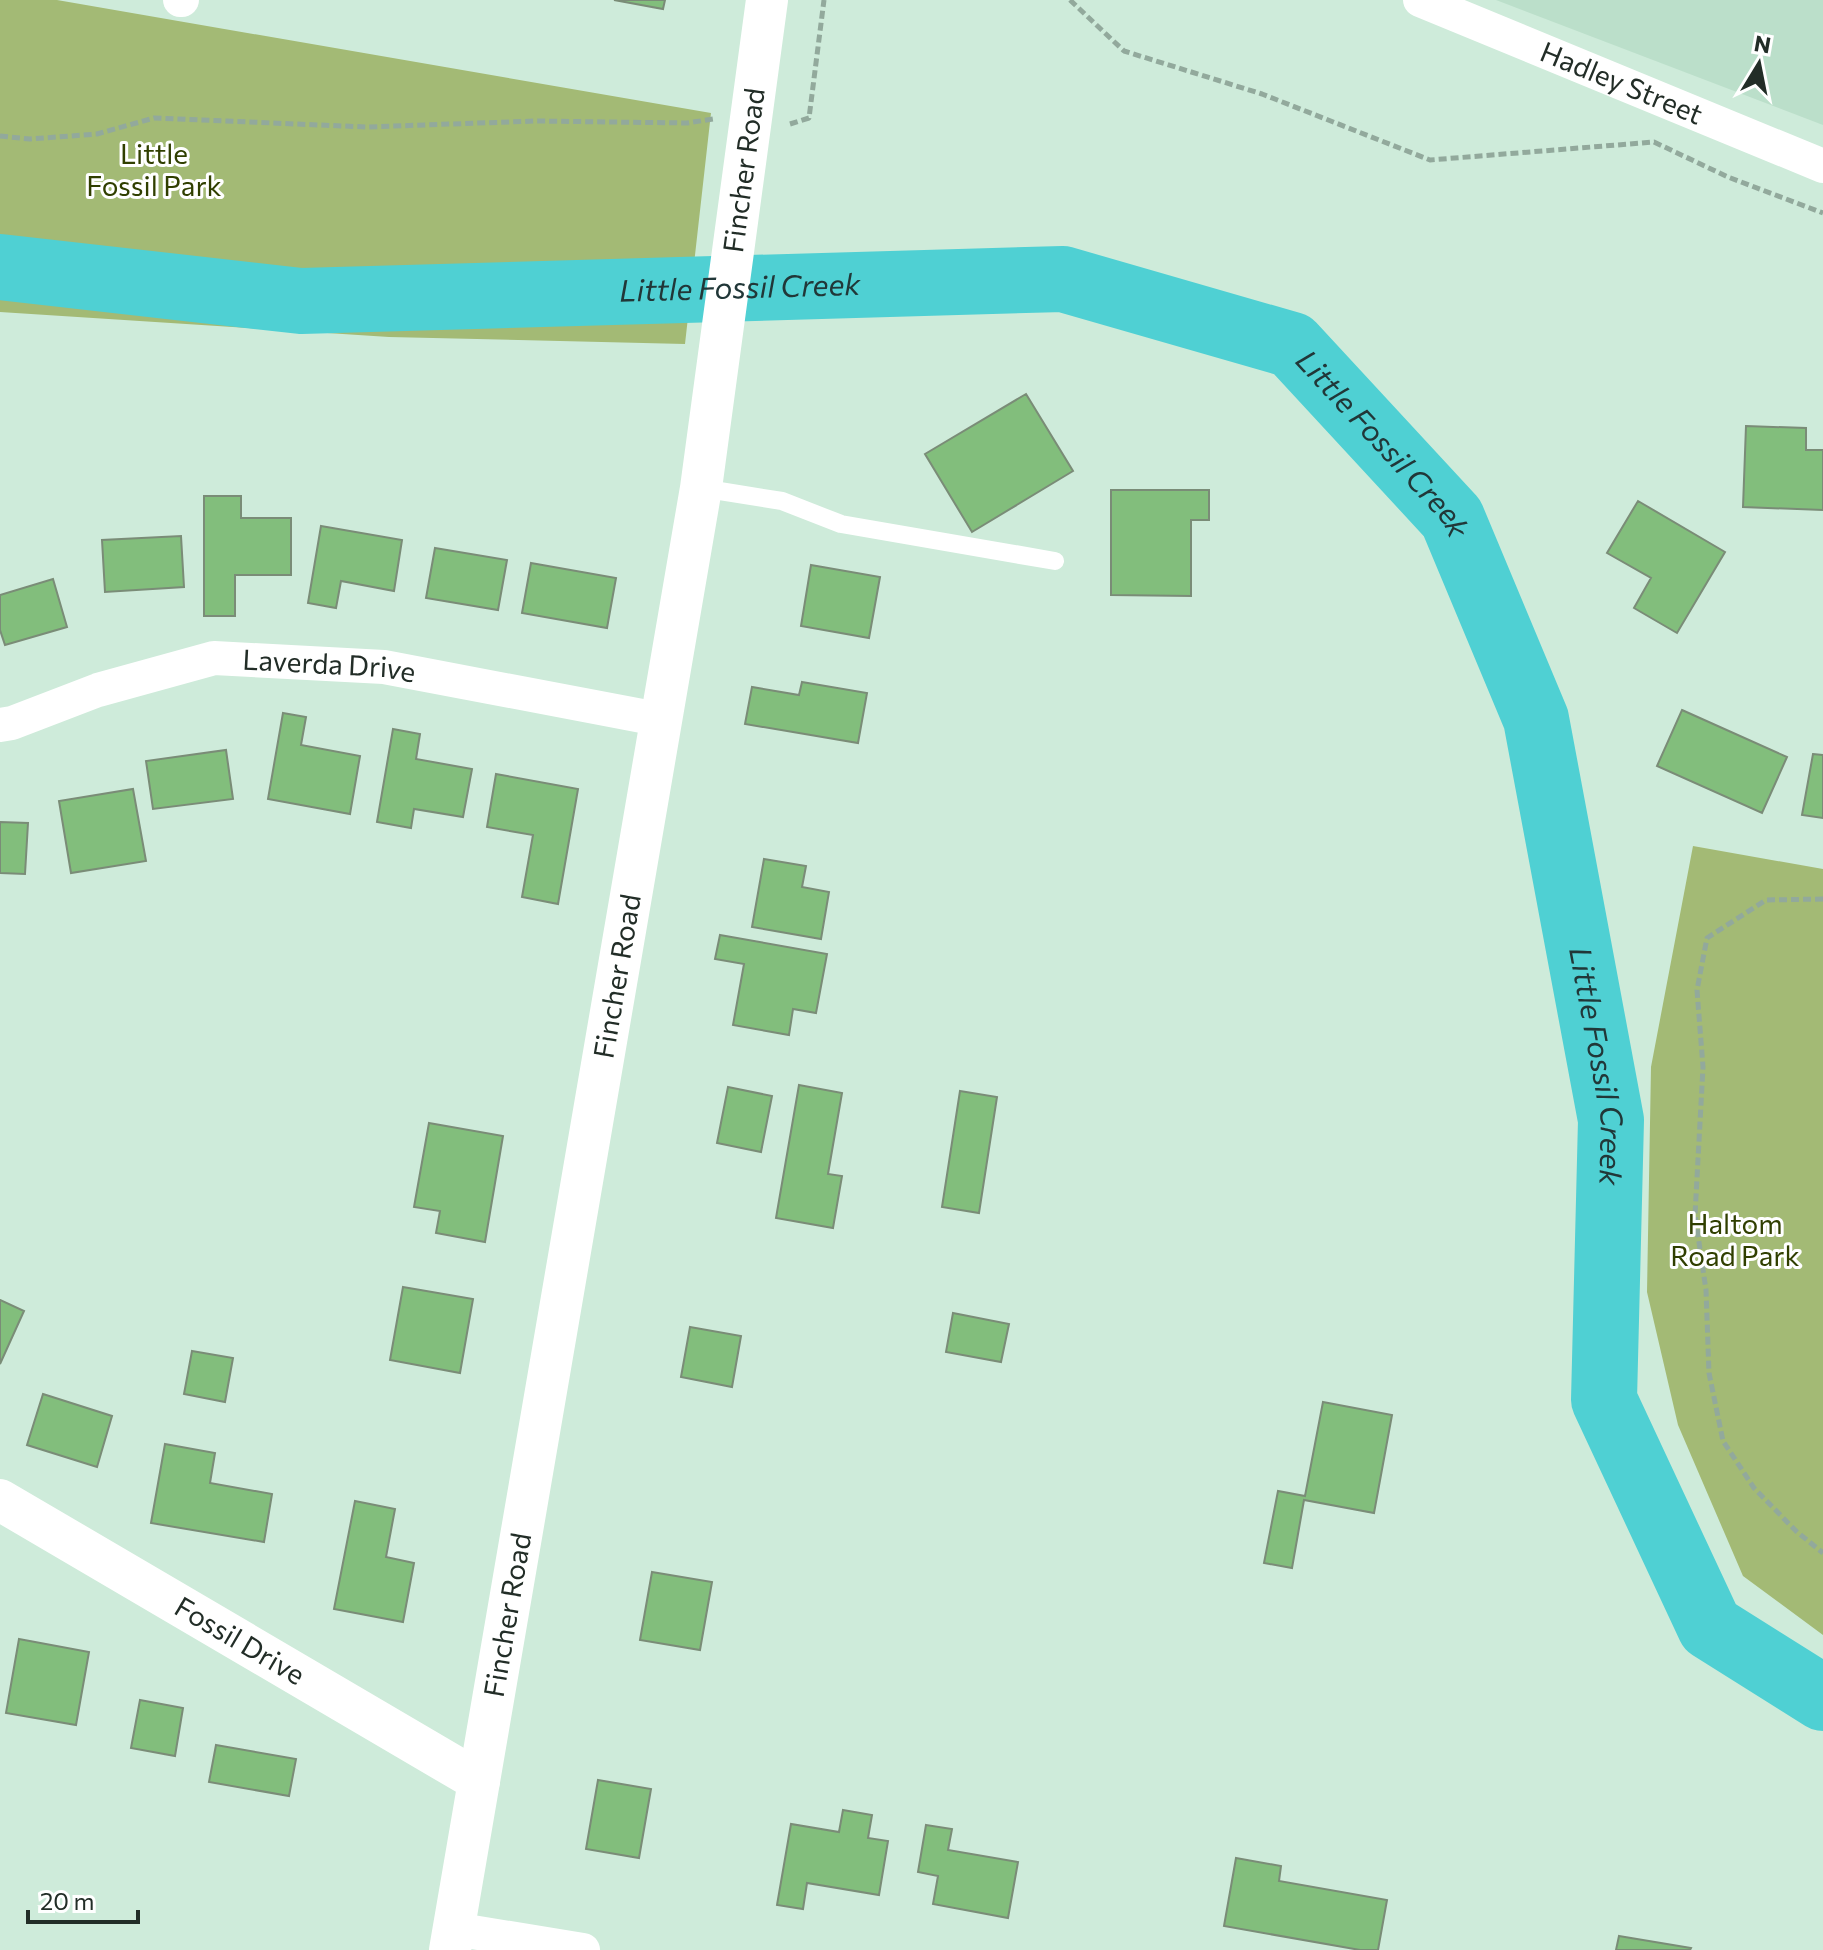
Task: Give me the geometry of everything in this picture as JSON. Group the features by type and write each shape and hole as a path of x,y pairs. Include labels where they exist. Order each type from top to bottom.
{"street":[{"name":"Fincher Road","path":"452,1939 701,488 767,0"},
{"name":"Hadley Street","path":"1420,0 1823,166"},
{"name":"Laverda Drive","path":"0,725 98,690 214,658 384,667 663,720"},
{"name":"Fossil Drive","path":"0,1500 479,1781"},
{"path":"452,1939 583,1950"}],"lane":[{"path":"701,488 782,501 841,524 1055,561"}],"path":[{"path":"787,124 809,118 824,0"},
{"path":"1070,0 1124,51 1262,94 1430,160 1654,142 1728,177 1823,213"},
{"path":"0,136 30,139 97,134 154,118 367,127 536,121 687,123 721,117"},
{"path":"1823,899 1766,900 1707,938 1697,990 1703,1067 1695,1215 1706,1290 1709,1373 1723,1441 1754,1488 1796,1531 1823,1553"}],"shaded area":[{"path":"1496,0 1823,0 1823,125"}],"green space":[{"name":"Little Fossil Park","path":"0,0 57,0 711,113 685,344 389,337 0,312"},
{"name":"Haltom Road Park","path":"1693,846 1823,869 1823,1635 1743,1576 1678,1425 1647,1292 1651,1067"}],"building":[{"path":"614,0 665,0 663,9"},
{"path":"1026,394 1073,471 972,532 925,454"},
{"path":"1746,426 1806,428 1806,450 1823,450 1823,510 1743,507"},
{"path":"1111,490 1209,490 1209,520 1191,520 1191,596 1111,595"},
{"path":"204,496 241,496 241,518 291,518 291,575 235,575 235,616 204,616"},
{"path":"1638,501 1725,552 1677,633 1634,608 1651,578 1607,553"},
{"path":"321,526 402,540 394,591 341,581 336,608 308,603"},
{"path":"181,536 184,587 105,592 102,540"},
{"path":"435,548 507,560 498,610 426,598"},
{"path":"531,563 616,578 607,628 522,613"},
{"path":"811,565 880,577 869,638 801,626"},
{"path":"53,579 67,627 5,645 0,630 0,595"},
{"path":"802,682 867,693 858,743 745,724 752,687 799,695"},
{"path":"1682,710 1787,757 1762,813 1657,766"},
{"path":"283,713 306,717 301,745 360,756 350,814 268,799"},
{"path":"393,729 420,734 416,759 472,769 463,817 414,809 411,828 377,822"},
{"path":"226,750 233,799 153,809 146,761"},
{"path":"1813,754 1823,755 1823,818 1802,815"},
{"path":"496,774 578,789 558,904 522,897 533,835 487,827"},
{"path":"133,789 146,861 71,873 59,801"},
{"path":"0,822 28,823 25,874 0,873"},
{"path":"764,859 806,866 802,887 829,892 821,939 752,927"},
{"path":"720,935 827,954 816,1013 793,1009 789,1035 733,1025 744,964 715,959"},
{"path":"799,1085 842,1093 828,1174 842,1176 833,1228 776,1218"},
{"path":"728,1087 772,1096 761,1152 717,1143"},
{"path":"960,1091 997,1097 979,1213 942,1207"},
{"path":"429,1123 503,1136 485,1242 436,1233 440,1211 414,1207"},
{"path":"403,1287 473,1299 460,1373 390,1360"},
{"path":"0,1300 24,1311 0,1364"},
{"path":"953,1313 1009,1324 1001,1362 946,1352"},
{"path":"690,1327 741,1336 732,1387 681,1377"},
{"path":"192,1351 233,1358 225,1402 184,1394"},
{"path":"43,1394 112,1416 97,1467 27,1445"},
{"path":"1323,1402 1392,1415 1374,1513 1304,1500 1292,1568 1264,1563 1278,1491 1305,1496"},
{"path":"165,1444 215,1453 210,1483 272,1494 264,1542 151,1523"},
{"path":"355,1501 395,1509 386,1557 414,1563 403,1622 334,1609"},
{"path":"652,1572 712,1582 700,1650 640,1640"},
{"path":"19,1639 89,1652 76,1725 6,1713"},
{"path":"140,1700 183,1708 175,1756 131,1748"},
{"path":"216,1745 296,1759 289,1796 209,1782"},
{"path":"598,1780 651,1789 639,1858 586,1849"},
{"path":"843,1810 872,1815 868,1838 888,1841 879,1895 807,1883 803,1909 777,1905 791,1824 839,1832"},
{"path":"926,1825 952,1829 948,1850 1018,1862 1008,1918 933,1904 938,1876 918,1872"},
{"path":"1236,1858 1281,1866 1279,1881 1387,1900 1378,1950 1360,1950 1224,1926"},
{"path":"1619,1936 1691,1948 1616,1950"}],"waterway":[{"name":"Little Fossil Creek","path":"0,267 301,301 1063,279 1292,345 1452,518 1536,719 1611,1120 1604,1400 1710,1627 1823,1698"}]}
